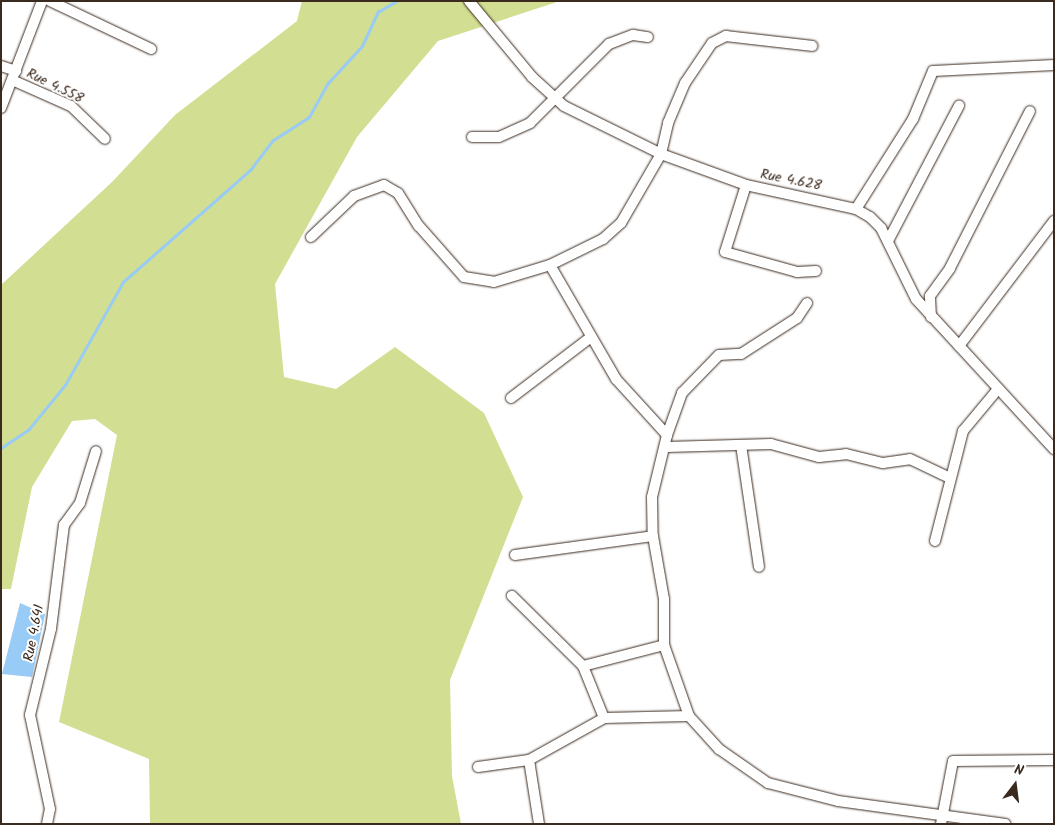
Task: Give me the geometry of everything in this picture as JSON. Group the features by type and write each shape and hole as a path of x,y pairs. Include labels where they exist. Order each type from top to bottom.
{"street":[{"path":"1,108 42,1"},
{"path":"50,1 151,49"},
{"name":"Rue 4.628","path":"469,1 557,100 661,154 746,185 856,209 870,217 888,241 916,299 1054,449"},
{"path":"472,137 499,137 530,123 557,100 579,71 609,44 633,35 648,38"},
{"path":"311,237 354,196 384,185 398,194 440,252 464,276 494,282 550,265 613,232 661,154 681,91 712,43 726,36 812,46"},
{"path":"856,209 913,119 934,71 1054,65"},
{"name":"Rue 4.558","path":"1,66 71,106 105,139"},
{"path":"888,241 959,106"},
{"path":"931,317 930,296 950,268 1030,111"},
{"path":"746,185 725,252 797,272 816,270"},
{"path":"959,346 1054,221"},
{"path":"550,265 616,379 667,435"},
{"path":"807,303 797,318 741,354 719,355 682,393 667,435 667,448 660,457 652,497 653,536 664,599 664,645 689,716 719,749 768,783 838,801 941,820 1005,824"},
{"path":"511,398 591,337"},
{"path":"936,541 963,431 998,389"},
{"path":"667,448 771,444 820,457 846,454 882,463 910,459 950,478"},
{"path":"741,445 759,567"},
{"name":"Rue 4.641","path":"47,824 50,809 30,715 51,629 64,525 80,503 96,451"},
{"path":"515,555 653,536"},
{"path":"512,596 583,666 604,718"},
{"path":"583,666 664,645"},
{"path":"478,767 529,760 604,718 689,716"},
{"path":"529,760 540,824"},
{"path":"941,820 953,760 1054,760"}],"green space":[{"path":"302,1 560,1 438,41 357,137 275,284 284,377 336,389 395,347 484,413 523,497 450,680 452,776 461,824 150,824 149,759 59,722 117,435 95,419 72,421 32,487 11,589 1,589 1,285 112,182 175,115 297,21"}],"water":[{"path":"20,603 45,614 32,677 2,674"}],"waterway":[{"path":"1,448 29,429 65,385 123,282 251,169 272,141 309,117 328,83 362,46 378,12 396,1"}]}
